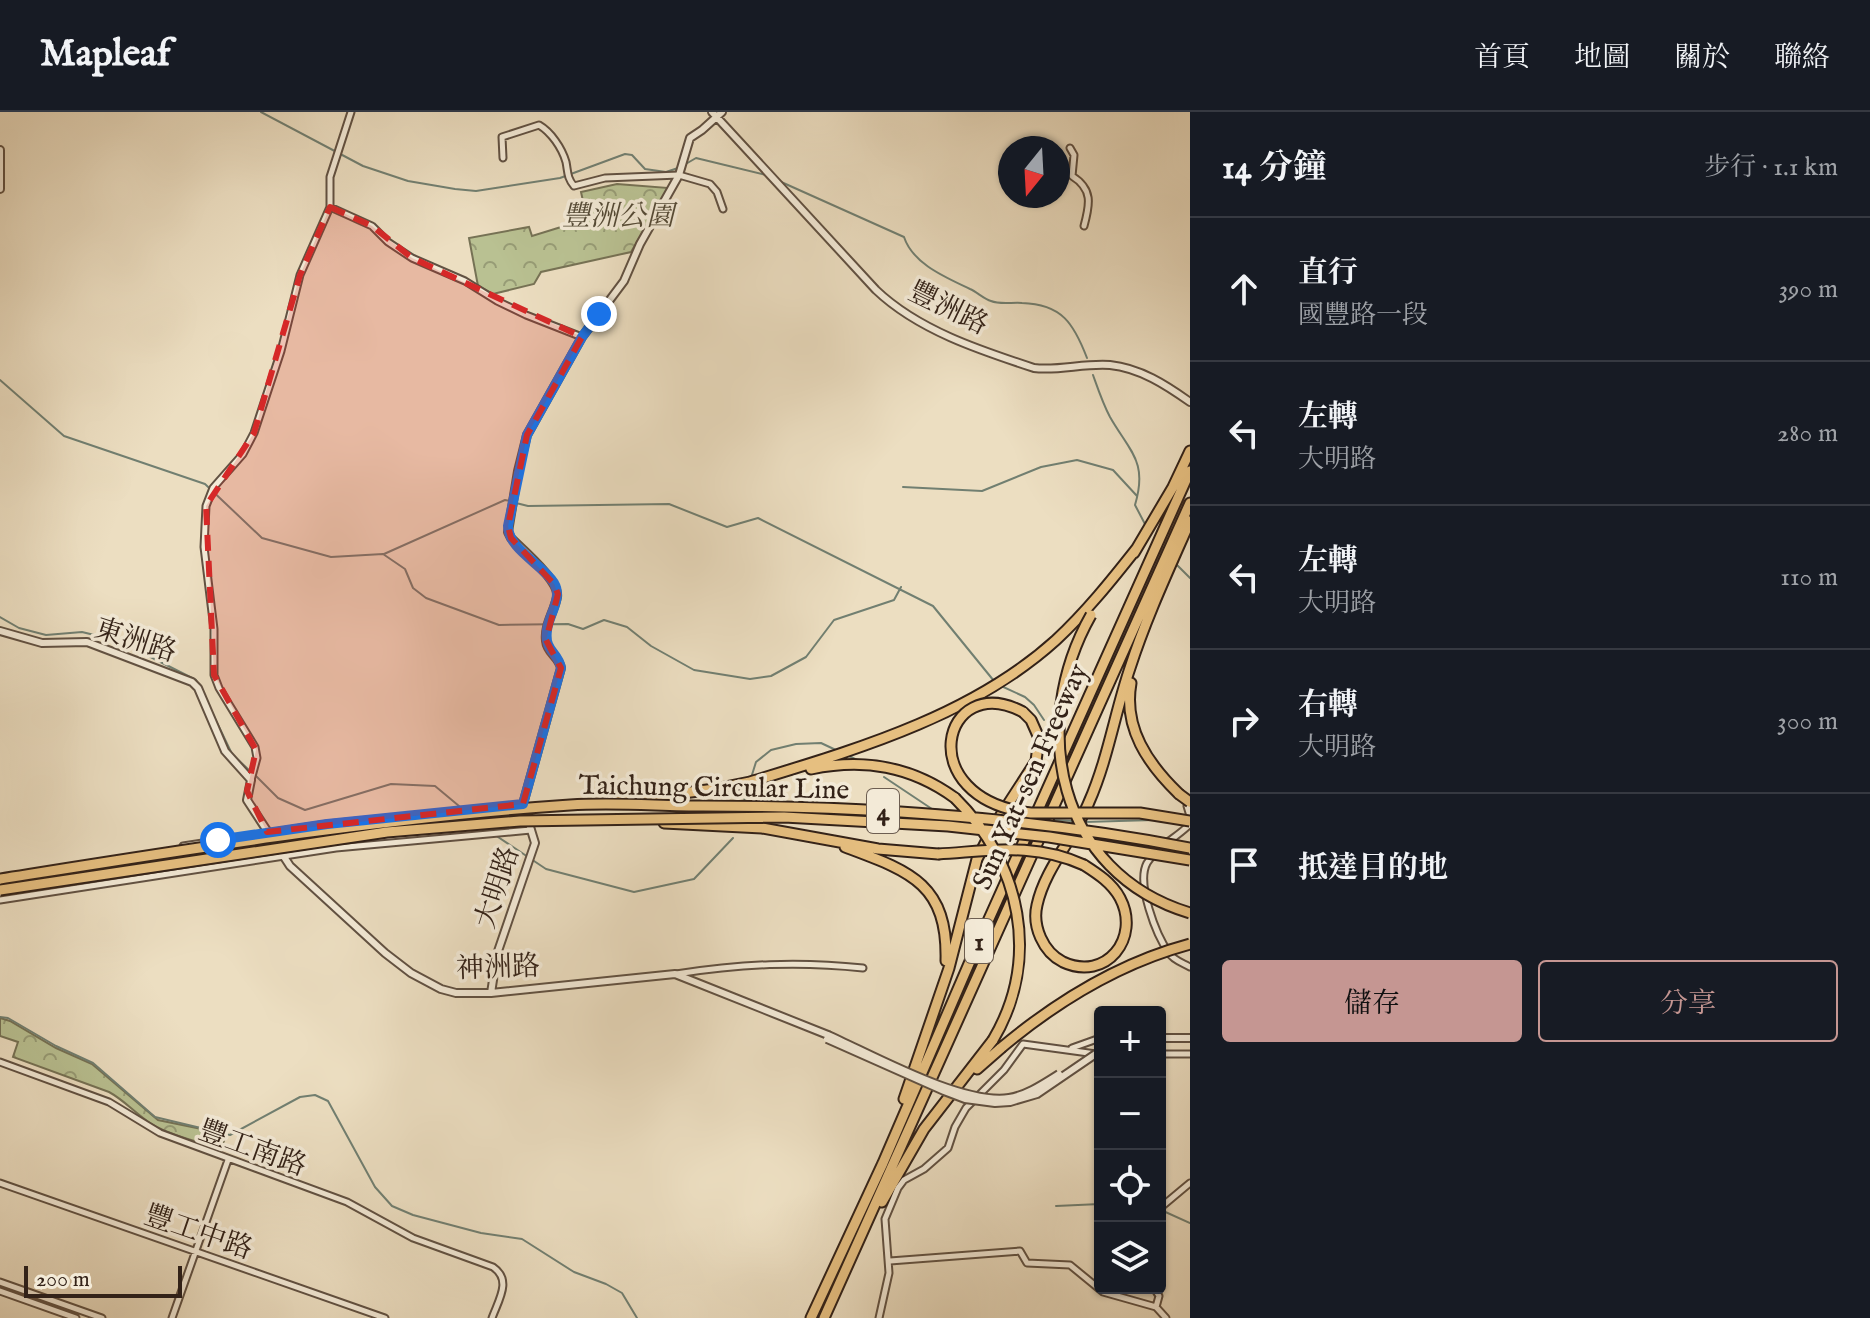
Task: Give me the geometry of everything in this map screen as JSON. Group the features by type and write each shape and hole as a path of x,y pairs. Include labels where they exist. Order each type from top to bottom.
{"highway":[{"path":"747,783 858,749 963,703 1032,660 1087,614 1106,590 1153,522 1190,451"},
{"name":"Sun Yat-sen Freeway","path":"811,1318 883,1163 965,971 1190,471"},
{"name":"Sun Yat-sen Freeway","path":"824,1318 958,1014 1166,566 1190,503"},
{"path":"1176,543 1190,521"},
{"path":"580,820 762,828 905,853 938,854 1017,848 1063,855 1084,865 1114,889 1121,900 1127,925 1122,945 1105,962 1078,966 1051,954 1039,932 1036,907 1044,885 1089,802 1166,566"},
{"path":"1087,614 1073,648 1059,704 1059,750 1070,798 1090,840 1114,869 1160,901 1190,913"},
{"path":"1139,644 1129,692 1133,727 1145,755 1160,776 1190,800"},
{"path":"883,1163 949,968 977,859 994,826 1036,761 1039,738 1031,720 1023,712 1001,703 981,705 964,715 953,731 949,745 954,769 971,789 987,801 1016,811 1031,813 1140,813 1190,821"},
{"path":"573,805 715,789 843,764 881,765 929,780 962,805 981,827 1002,864 1017,905 1020,924 1016,986 997,1044"},
{"name":"Taichung Circular Line","path":"0,877 286,834 573,805 784,806 951,815 1190,848"},
{"name":"Taichung Circular Line","path":"0,890 387,832 520,821 784,817 948,826 1049,837 1190,860"},
{"path":"762,828 839,845 891,865 919,880 935,902 943,920 946,960 941,988"},
{"path":"848,1269 898,1171 941,1106 997,1044 1088,985 1127,966 1190,944"}],"street":[{"path":"251,780 257,758 255,747 214,675 214,629 204,547 205,514 211,492 246,450 254,433 277,367 300,275 330,207 330,177 351,112"},
{"path":"0,877 267,832 523,804 561,668 560,662 549,651 546,640 547,626 558,594 554,584 511,538 508,526 527,435 582,337 624,281 640,244 679,175 690,138 717,114"},
{"name":"豐洲路","path":"717,114 876,290 911,318 1034,368 1047,370 1110,365 1128,369 1155,379 1190,402"},
{"path":"503,158 502,137 539,125 551,134 563,154 567,175 574,186 605,178 679,175 710,184 717,192 723,209"},
{"path":"1070,148 1074,155 1072,176 1087,190 1084,226"},
{"path":"0,150 0,189"},
{"path":"330,207 372,226 406,255 465,281 526,315 582,337"},
{"name":"東洲路","path":"0,631 42,643 87,642 192,682 198,688 225,751 251,780"},
{"name":"神洲路","path":"251,780 247,800 281,856 369,940 411,973 456,993 491,993 675,974 828,1037 944,1091 979,1102 1010,1102 1037,1094 1094,1056"},
{"path":"1190,800 1187,806 1190,821 1146,864 1142,885 1170,955 1190,967"},
{"name":"大明路","path":"491,993 497,954 535,843 523,804"},
{"path":"0,900 351,846 531,830"},
{"path":"675,974 771,963 824,963 863,968"},
{"path":"1166,1038 1190,1038"},
{"path":"1071,1049 1094,1040"},
{"path":"879,1318 890,1261 885,1219 904,1180 924,1169 948,1148 966,1108 1004,1070 1023,1044 1094,1052"},
{"path":"1166,1054 1190,1054"},
{"name":"豐工南路","path":"0,1062 109,1102 146,1126 228,1160 347,1202 413,1238 493,1267 502,1273 505,1281 492,1318"},
{"path":"172,1318 228,1160"},
{"name":"豐工中路","path":"0,1183 385,1318"},
{"path":"1166,1203 1190,1183"},
{"path":"890,1261 1020,1251 1027,1263 1070,1265 1103,1292 1156,1307 1166,1318"},
{"path":"0,1282 102,1318"},
{"path":"0,1291 76,1318"},
{"path":"1156,1307 1158,1294"}],"highlighted area":[{"path":"330,207 372,226 412,258 582,337 527,435 508,526 511,538 554,584 558,594 546,640 561,668 523,804 267,832 247,791 256,750 214,675 206,506 254,433 300,275"}],"green space":[{"name":"豐洲公園","path":"617,184 669,188 631,252 541,272 534,284 493,294 478,286 469,238 529,227 532,236 587,219 581,192"},
{"path":"0,1018 92,1064 158,1120 226,1134 223,1144 198,1142 165,1130 150,1123 109,1092 13,1057 18,1042 0,1036"}],"waterway":[{"path":"261,112 363,166 408,181 455,189 476,191 560,178 625,154 632,155 645,169 666,172 678,168"},
{"path":"684,165 696,158 766,175"},
{"path":"779,181 904,237 922,262 988,300 1036,304 1057,312 1077,335 1087,358"},
{"path":"1093,375 1107,412 1135,458 1139,478 1135,505 1146,526"},
{"path":"0,380 64,436 205,484 262,538 331,557 383,554 405,569 413,588 426,598 499,625 568,624 583,629 604,620 627,627 651,646 694,670 750,679 771,676 806,657 834,620 894,600 901,587"},
{"path":"903,487 982,491 1041,467 1077,460 1113,470 1137,496"},
{"path":"384,554 505,500 510,501"},
{"path":"516,503 528,506 669,504 727,527 758,518 933,606 994,681"},
{"path":"1175,563 1190,578"},
{"path":"0,617 19,628 46,635 82,632 119,641 196,680 198,684"},
{"path":"999,685 1025,697 1044,720"},
{"path":"208,704 232,754 251,772"},
{"path":"751,778 756,762 771,750 796,744 821,743 838,751"},
{"path":"847,755 859,761"},
{"path":"256,776 278,798 305,810 391,784 435,786 465,811"},
{"path":"884,777 932,809 941,810"},
{"path":"744,801 748,788"},
{"path":"1052,820 1073,821"},
{"path":"1084,822 1154,820"},
{"path":"495,835 546,869 634,892 694,879 733,838"},
{"path":"0,1017 8,1018 93,1063 155,1117 230,1135 300,1097 315,1095 328,1101 375,1187 392,1206 413,1215 481,1233 522,1239 574,1272 622,1293 637,1318"},
{"path":"1056,1206 1094,1204"},
{"path":"1166,1212 1190,1223"}],"route":[{"path":"218,840 327,824 523,804 561,668 546,644 547,626 558,594 554,584 511,538 508,526 527,435 582,337 599,314"}]}
